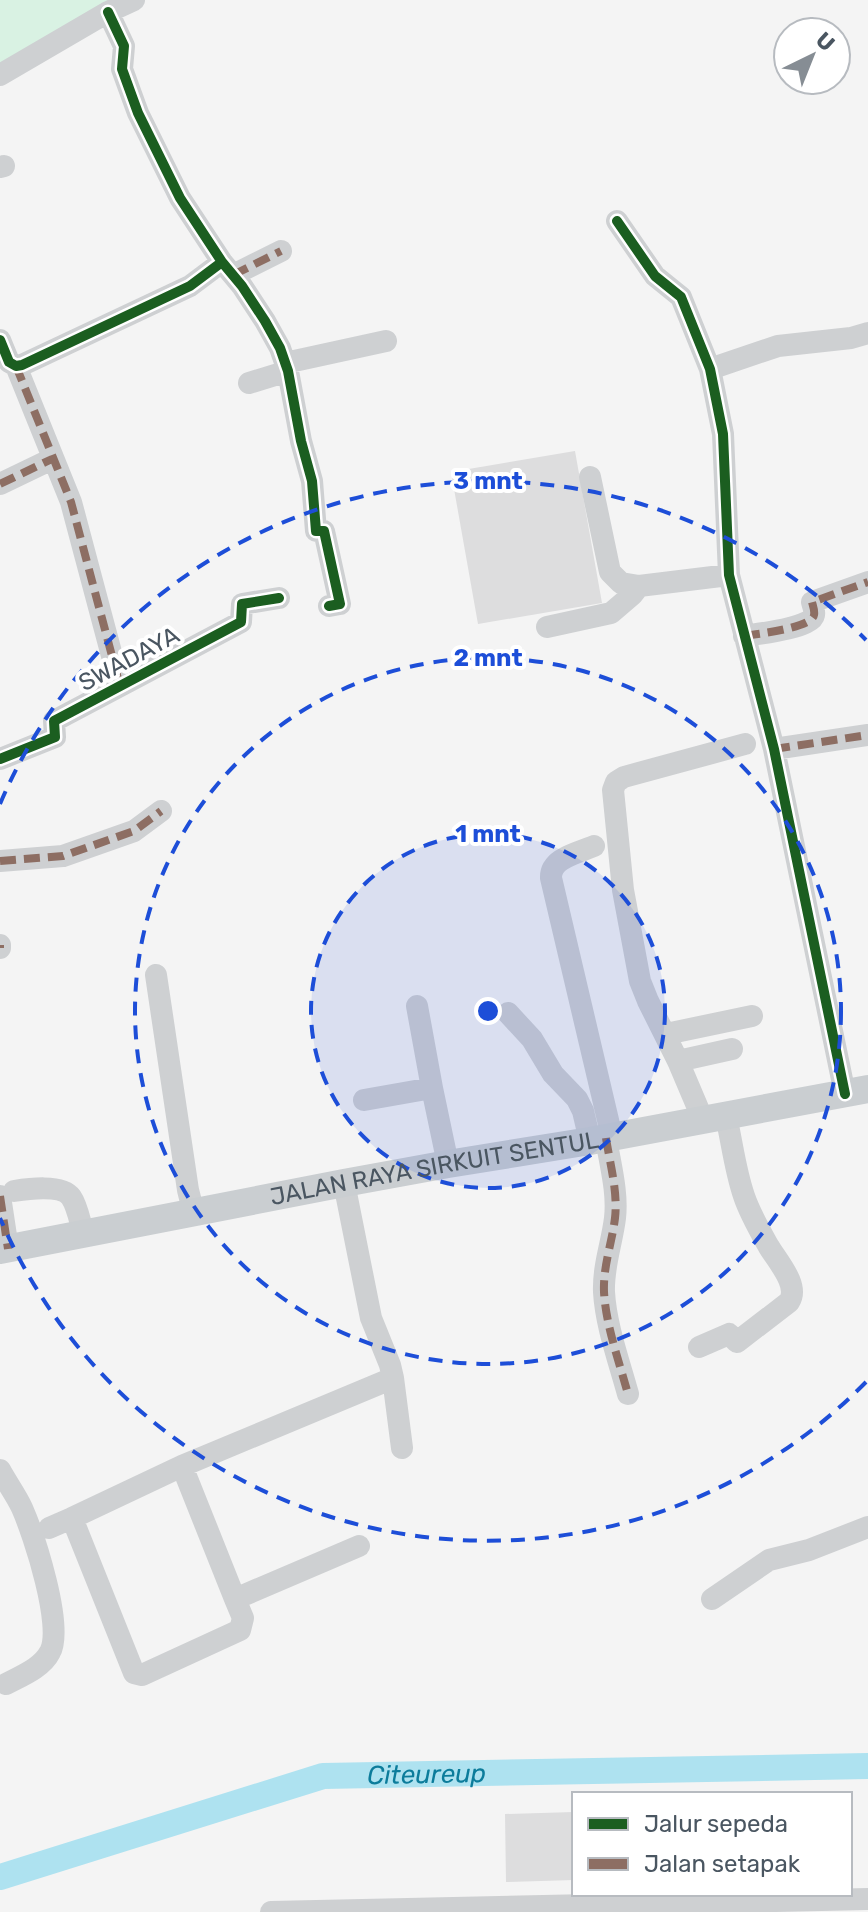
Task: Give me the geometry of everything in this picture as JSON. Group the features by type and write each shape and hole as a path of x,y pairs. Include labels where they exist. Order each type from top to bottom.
{"main road":[{"name":"JALAN RAYA SIRKUIT SENTUL","path":"4,1250 448,1164 857,1092"}],"street":[{"path":"0,75 134,0"},
{"path":"108,12 124,46 122,69 138,113 180,198 265,321 287,367 312,481 316,531 324,531 340,604 329,606"},
{"path":"617,221 655,276 681,297 710,369 723,434 729,575 774,749 812,924 857,1092"},
{"path":"16,366 228,269 281,251"},
{"path":"710,369 778,346 851,338 868,333"},
{"path":"0,340 9,362 16,366 71,502 120,686"},
{"path":"249,383 287,367 386,341"},
{"path":"0,484 52,459"},
{"path":"590,477 610,572 618,581 639,586 729,575"},
{"path":"744,636 807,622 813,619 812,602 868,582"},
{"path":"547,627 611,613 639,586"},
{"name":"SWADAYA","path":"0,759 55,737 54,721 241,622 242,604 279,598"},
{"path":"774,749 868,735"},
{"path":"699,1347 729,1334 737,1342 789,1302 793,1293 791,1282 748,1206 715,1118 678,1061 640,981 623,890 613,790 619,779 628,775 745,744"},
{"path":"0,861 63,856 134,831 161,811"},
{"path":"594,846 556,863 551,870 551,878 613,1182 615,1215 604,1292 628,1394"},
{"path":"156,975 194,1214"},
{"path":"417,1006 448,1164"},
{"path":"508,1013 532,1039 553,1074 577,1099 603,1139"},
{"path":"666,1034 752,1016"},
{"path":"678,1061 732,1049"},
{"path":"364,1100 432,1088"},
{"path":"351,1182 371,1318 390,1365 398,1368"},
{"path":"4,1250 7,1194 58,1189 67,1192 73,1199 84,1235"},
{"path":"398,1368 402,1448"},
{"path":"49,1528 398,1368"},
{"path":"72,1518 134,1673 144,1674 240,1630 243,1618 182,1466"},
{"path":"0,1470 32,1531 55,1625 49,1655 40,1665 6,1684"},
{"path":"712,1599 769,1560 809,1550 868,1527"},
{"path":"235,1599 359,1546"},
{"path":"271,1912 868,1899"}],"green space":[{"path":"0,0 134,0 0,75"}],"building":[{"path":"575,451 602,603 478,624 451,472"},
{"path":"572,1812 572,1880 506,1882 505,1814"}],"waterway":[{"name":"Citeureup","path":"0,1877 323,1776 868,1766"}],"marked path":[{"path":"233,275 281,251"},
{"path":"16,366 71,502 120,686"},
{"path":"0,484 52,459"},
{"path":"744,636 783,630 811,620 814,615 812,602 868,582"},
{"path":"774,749 868,735"},
{"path":"0,861 63,856 134,831 161,811"},
{"path":"606,1138 616,1208 605,1273 605,1305 628,1394"},
{"path":"0,1196 8,1249"}],"cycle path":[{"path":"0,340 9,362 22,365 190,286 222,262 180,198 138,113 122,69 124,46 108,12"},
{"path":"617,221 655,276 681,297 710,369 723,434 729,575 774,749 845,1094"},
{"path":"222,262 265,321 288,371 312,481 316,531 324,531 340,604 329,606"},
{"path":"0,759 55,737 54,721 241,622 242,604 279,598"}]}
